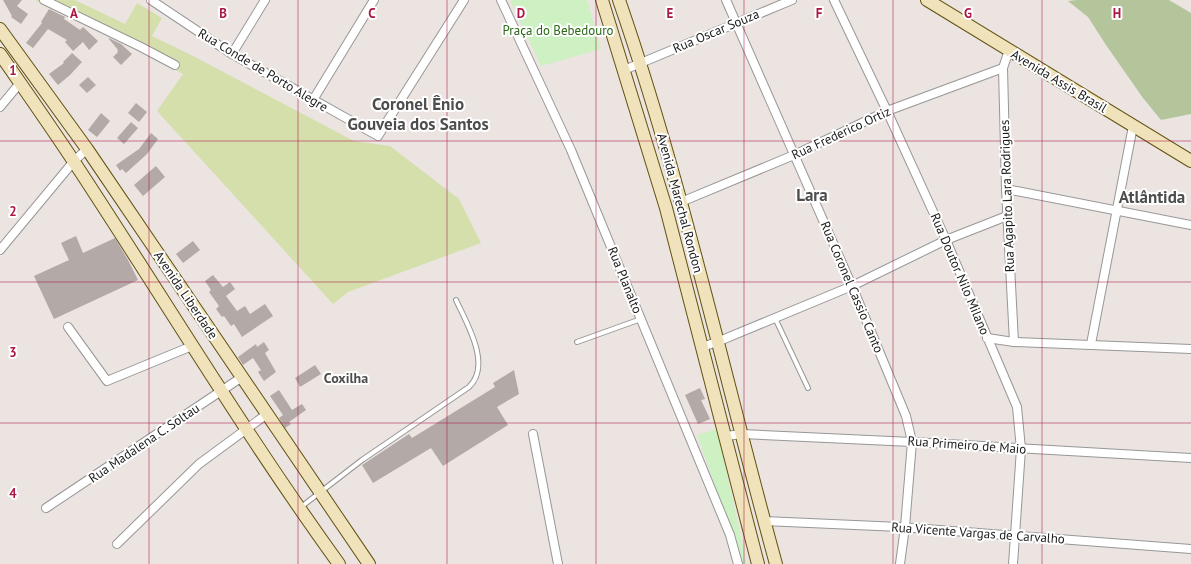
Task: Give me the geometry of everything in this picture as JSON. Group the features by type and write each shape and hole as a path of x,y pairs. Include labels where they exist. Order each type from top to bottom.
{"main road":[{"name":"Avenida Marechal Rondon","path":"602,0 666,208 758,564"},
{"name":"Avenida Marechal Rondon","path":"619,0 641,64 681,202 776,564"},
{"name":"Avenida Assis Brasil","path":"927,0 1191,161"},
{"name":"Avenida Liberdade","path":"0,29 5,46 87,149 368,564"},
{"name":"Avenida Liberdade","path":"0,54 74,161 246,429 339,564"}],"street":[{"path":"44,0 175,65"},
{"name":"Rua Conde de Porto Alegre","path":"151,0 162,3 232,54 378,136 464,0"},
{"path":"232,54 265,0"},
{"path":"313,100 374,0"},
{"name":"Rua Planalto","path":"501,0 571,150 730,534 738,564"},
{"name":"Rua Coronel Cassio Canto","path":"726,0 852,286 906,416 912,442 905,527 900,564"},
{"name":"Rua Oscar Souza","path":"641,64 736,22 792,0"},
{"name":"Rua Doutor Nilo Milano","path":"834,0 946,240 1017,407 1021,449 1012,564"},
{"name":"Rua Agapito Lara Rodrigues","path":"1009,50 1003,68 1007,216 1014,342"},
{"path":"624,70 641,64"},
{"name":"Rua Frederico Ortiz","path":"681,202 794,155 887,111 1003,68"},
{"path":"0,106 20,83"},
{"path":"1092,344 1133,126"},
{"path":"0,250 74,161 87,149"},
{"path":"1006,189 1191,225"},
{"path":"702,347 852,286 946,240 1007,216"},
{"path":"68,327 107,381 192,346"},
{"path":"987,338 1014,342 1191,349"},
{"name":"Rua Madalena C. Soltau","path":"46,508 242,377"},
{"path":"117,544 200,464 267,414"},
{"path":"534,434 558,564"},
{"path":"726,436 742,434"},
{"name":"Rua Primeiro de Maio","path":"742,434 1191,458"},
{"name":"Rua Vicente Vargas de Carvalho","path":"764,521 905,527 1191,549"}],"lane":[{"path":"299,508 362,460 475,382 478,372 477,347 456,300"},
{"path":"775,318 808,388"},
{"path":"576,342 641,319"}],"green space":[{"path":"35,0 75,0 125,24 137,3 162,18 152,36 354,141 390,146 459,199 481,243 348,292 333,304 157,111 183,74 152,57"},
{"name":"Praça do Bebedouro","path":"510,0 587,0 601,49 541,66"},
{"path":"1169,0 1191,13 1191,114 1161,120 1143,98 1088,17 1068,1"},
{"path":"717,429 747,564 741,564 741,558 697,435"}],"building":[{"path":"3,0 22,0 17,6 28,14 21,24 11,17 12,16"},
{"path":"49,9 65,17 64,19 80,30 83,27 98,41 89,50 83,42 73,51 65,42 67,40 48,29 33,48 26,43 42,23 41,22"},
{"path":"109,38 121,44 132,54 121,65 113,57 118,50"},
{"path":"72,53 82,62 58,85 49,74 64,63 63,62"},
{"path":"88,77 96,85 87,93 79,85"},
{"path":"136,103 147,112 139,122 128,113"},
{"path":"101,113 110,121 97,137 88,130"},
{"path":"131,122 138,128 124,144 117,138"},
{"path":"151,133 158,139 147,154 126,173 122,169 120,171 116,165 139,149"},
{"path":"156,166 165,177 143,196 134,185"},
{"path":"76,236 83,253 115,238 138,280 54,319 34,276 69,260 61,243"},
{"path":"193,241 200,250 183,263 176,254"},
{"path":"213,275 223,287 230,282 235,289 226,296 237,311 245,306 250,314 265,304 273,316 242,337 234,324 231,326 224,316 222,317 216,309 219,306 209,292 211,290 205,281"},
{"path":"264,342 269,350 265,353 276,372 264,381 258,372 261,370 253,358 243,365 238,357 256,344 257,347"},
{"path":"315,365 321,374 300,387 295,378"},
{"path":"514,370 519,394 497,407 508,425 443,466 431,448 373,483 362,465 409,434 412,438 495,387 493,383"},
{"path":"700,388 705,399 701,400 710,419 698,424 685,395"},
{"path":"279,390 292,410 302,404 306,410 289,422 291,424 285,428 279,418 283,415 270,396"}],"district":[{"name":"Coronel Ênio Gouveia dos Santos","path":"418,114"},
{"name":"Lara","path":"812,195"},
{"name":"Atlântida","path":"1152,197"},
{"name":"Coxilha","path":"346,378"}]}
